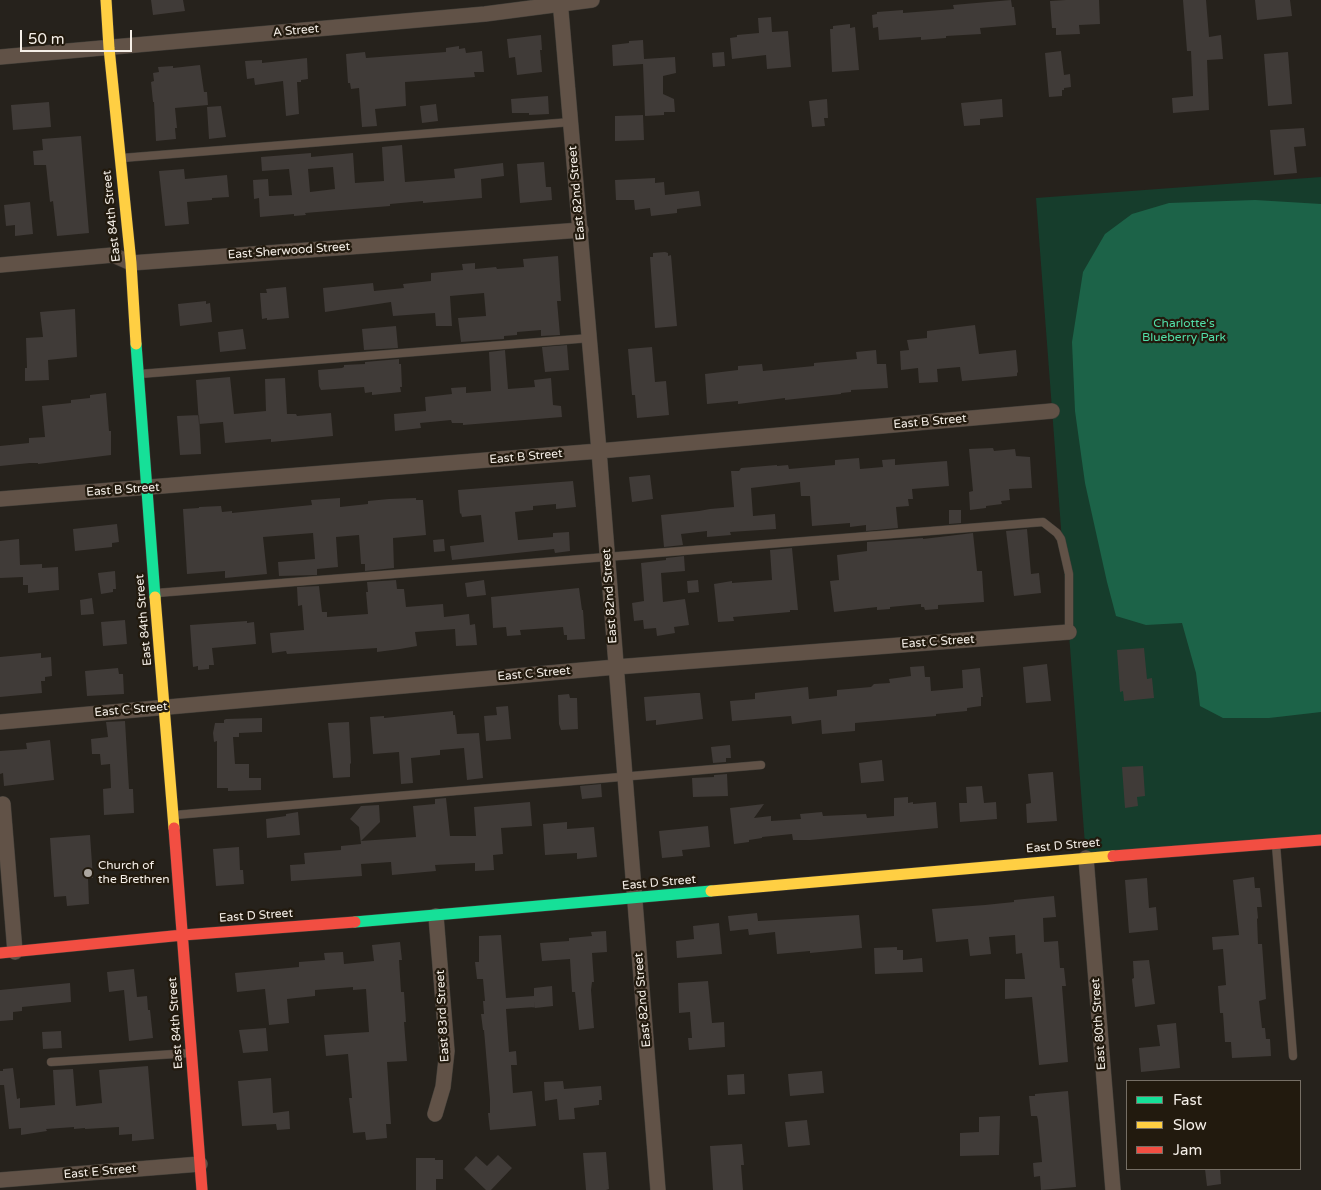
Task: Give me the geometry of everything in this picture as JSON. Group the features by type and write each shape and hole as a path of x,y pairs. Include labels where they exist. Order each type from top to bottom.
{"street":[{"name":"East 84th Street","path":"106,0 109,48 131,263 137,374 174,815 202,1190"},
{"name":"A Street","path":"0,57 485,14 545,6 560,1 592,0"},
{"name":"East 82nd Street","path":"560,1 590,338 658,1190"},
{"name":"East Sherwood Street","path":"0,265 113,255 131,263 581,230"},
{"name":"East B Street","path":"0,499 599,451 1052,411"},
{"name":"East C Street","path":"0,722 616,667 1069,632"},
{"path":"3,804 8,952"},
{"name":"East D Street","path":"8,952 183,935 436,916 1086,858 1321,840"},
{"name":"East 80th Street","path":"1086,858 1113,1190"},
{"name":"East 83rd Street","path":"435,1114 443,1088 447,1052 436,916"},
{"name":"East E Street","path":"0,1180 200,1164"}],"lane":[{"path":"120,158 571,122"},
{"path":"137,374 590,338"},
{"path":"155,593 1043,522 1057,533 1061,539 1069,574 1069,632"},
{"path":"174,815 761,765"},
{"path":"1276,843 1293,1056"},
{"path":"51,1062 192,1053"}],"green space":[{"name":"Charlotte's Blueberry Park","path":"1321,177 1321,840 1086,858 1036,198"},
{"name":"Charlotte's Blueberry Park","path":"1255,200 1321,204 1321,712 1269,718 1223,718 1200,706 1196,673 1182,623 1146,625 1116,616 1085,483 1075,411 1072,342 1083,272 1105,234 1132,214 1169,203"}],"building":[{"path":"151,0 183,0 185,11 153,15"},
{"path":"1011,0 1012,7 1014,7 1016,25 980,28 981,34 921,40 921,37 879,40 878,27 873,28 872,15 877,14 877,12 903,10 903,13 954,9 953,5"},
{"path":"1099,0 1100,24 1079,25 1080,34 1056,35 1056,28 1052,28 1050,1"},
{"path":"1183,0 1206,0 1209,37 1221,35 1223,59 1207,60 1209,110 1173,113 1172,98 1193,96 1191,51 1187,51"},
{"path":"1255,0 1290,0 1292,16 1257,20"},
{"path":"771,17 772,32 788,31 791,67 767,69 766,55 732,59 730,38 737,37 737,35 759,33 758,18"},
{"path":"850,24 850,28 855,27 859,70 832,72 830,29 833,29 833,26"},
{"path":"541,35 542,72 517,75 515,57 509,58 507,39"},
{"path":"643,40 644,59 675,57 676,73 663,76 663,94 674,99 675,112 664,112 664,115 645,116 643,64 613,66 612,45"},
{"path":"459,46 459,49 465,48 466,53 482,51 484,72 474,72 475,77 405,82 406,106 375,109 377,126 362,127 359,88 351,89 350,83 348,83 346,54 365,52 366,58 446,52 446,48"},
{"path":"1061,51 1064,75 1070,74 1071,87 1062,90 1062,96 1049,97 1045,53"},
{"path":"724,52 725,66 713,67 712,53"},
{"path":"1288,52 1292,104 1268,106 1264,54"},
{"path":"307,58 308,79 297,82 299,114 286,116 283,81 255,85 254,78 247,79 245,61 262,60 262,63"},
{"path":"200,65 204,92 207,92 208,105 175,108 176,139 156,141 151,82 154,81 153,73 159,72 158,67 173,66 173,68"},
{"path":"548,96 549,114 529,115 529,113 512,113 511,99"},
{"path":"827,99 828,118 824,118 825,126 812,127 809,101"},
{"path":"1002,99 1003,117 980,119 980,125 964,126 961,103"},
{"path":"49,102 51,127 13,130 11,105"},
{"path":"436,104 438,121 422,123 420,106"},
{"path":"221,106 226,137 209,139 207,107"},
{"path":"643,115 644,140 615,141 615,116"},
{"path":"1304,128 1306,146 1294,147 1297,173 1274,175 1270,130"},
{"path":"81,136 89,233 57,236 53,201 50,202 46,165 34,165 33,151 43,150 42,139"},
{"path":"402,145 405,182 455,178 454,169 503,163 504,176 481,179 482,198 423,203 423,201 390,204 390,206 305,213 306,215 294,216 294,214 260,217 259,198 254,199 253,180 268,179 269,196 292,195 289,169 262,171 261,157 311,153 311,157 353,153 355,183 384,181 382,147","holes":["333,167 335,189 310,192 308,169"]},
{"path":"544,162 546,187 551,187 552,200 520,203 517,164"},
{"path":"184,169 185,179 227,175 229,197 187,202 189,224 165,226 159,171"},
{"path":"655,178 655,183 664,182 665,195 699,191 701,206 677,209 677,213 651,216 650,208 635,210 634,200 616,200 615,180"},
{"path":"30,202 33,234 15,236 15,225 6,226 4,205"},
{"path":"653,253 668,253 668,256 671,255 677,326 655,328 650,257 653,257"},
{"path":"558,256 561,301 557,301 560,335 541,336 541,330 517,332 517,335 504,336 504,339 461,342 458,318 486,316 484,293 450,296 452,326 436,326 435,313 393,316 391,302 325,312 323,288 373,283 374,291 404,288 403,284 431,281 431,273 463,270 462,264 475,263 475,269 524,267 523,259"},
{"path":"286,287 289,318 262,319 260,293 267,293 266,289"},
{"path":"206,301 206,304 210,303 212,322 180,326 178,304"},
{"path":"75,309 77,357 48,360 49,380 25,381 25,368 27,368 26,338 43,337 40,312"},
{"path":"975,325 979,354 1016,350 1017,376 962,381 960,367 937,369 938,382 919,383 918,368 901,370 900,351 909,350 907,340 927,338 927,331"},
{"path":"396,326 398,348 364,350 362,329"},
{"path":"243,329 246,349 220,352 218,332"},
{"path":"567,345 569,370 545,372 542,347"},
{"path":"652,347 655,382 666,381 669,415 637,418 635,395 632,395 628,349"},
{"path":"505,350 508,389 535,387 534,380 551,378 553,405 561,406 562,417 463,425 463,423 452,423 451,420 420,423 421,428 395,431 394,414 426,411 425,397 452,394 451,388 466,387 466,393 491,391 489,352"},
{"path":"876,350 877,364 886,364 888,388 851,390 851,392 841,394 785,400 785,398 738,404 738,401 707,404 705,374 738,370 738,366 762,364 763,371 814,366 814,363 857,359 856,352"},
{"path":"399,359 399,364 401,364 401,392 372,395 372,392 365,393 364,387 321,390 319,386 318,370 342,368 344,365 365,364 365,362"},
{"path":"230,377 234,414 266,411 265,379 285,378 287,414 296,414 297,416 331,413 333,436 271,442 271,439 225,443 223,422 199,424 196,380"},
{"path":"106,393 109,431 111,431 111,455 38,464 0,466 0,446 29,443 29,438 45,437 42,406 71,403 71,400 90,398 90,395"},
{"path":"199,415 201,454 180,455 177,416"},
{"path":"993,448 994,451 1015,449 1016,456 1030,457 1032,488 1009,489 1010,500 1001,501 1002,504 986,506 986,508 970,510 969,492 973,491 969,449"},
{"path":"859,458 860,469 883,467 882,460 895,459 895,465 947,461 949,486 912,489 913,499 908,499 909,506 896,507 898,528 866,531 866,525 850,527 850,523 812,526 810,496 801,496 800,482 751,488 753,516 775,514 776,529 730,532 731,535 707,537 707,531 681,534 683,545 664,547 661,515 734,507 731,471 739,471 741,468 777,465 788,465 789,469 835,465 835,460"},
{"path":"650,475 653,499 632,502 629,477"},
{"path":"573,481 576,507 556,509 556,504 533,506 533,510 515,512 518,540 553,537 553,533 569,532 570,551 555,553 554,549 452,560 450,546 484,542 481,515 462,517 460,514 458,490"},
{"path":"340,498 340,507 368,504 368,501 389,499 416,498 416,500 423,500 426,535 393,538 394,568 365,571 365,564 361,564 359,535 336,537 338,567 317,569 317,575 279,576 278,562 315,559 313,533 263,537 267,574 225,578 225,571 187,574 183,509 221,506 222,512 232,511 232,513 312,505 311,500"},
{"path":"949,510 961,510 961,523 949,524"},
{"path":"117,524 119,542 112,543 112,547 75,551 73,529"},
{"path":"1027,529 1031,574 1039,573 1041,593 1014,596 1006,531"},
{"path":"973,533 977,571 982,571 984,602 938,605 938,609 925,610 924,607 921,607 921,604 890,607 890,609 877,610 877,607 834,612 830,581 839,580 837,555 867,551 867,542 923,539"},
{"path":"19,539 20,565 42,564 42,568 58,567 59,590 28,593 28,585 23,585 23,577 0,578 0,541"},
{"path":"444,539 445,551 434,552 433,540"},
{"path":"792,548 798,610 733,617 734,621 718,622 714,584 732,581 732,583 772,580 770,550"},
{"path":"684,556 685,571 661,573 663,602 685,599 689,625 674,627 675,633 657,636 656,628 644,629 643,620 634,621 632,603 644,601 641,563"},
{"path":"115,571 116,589 113,589 113,592 101,594 98,573"},
{"path":"396,580 397,589 404,589 406,607 443,604 444,617 469,614 470,625 475,624 477,645 456,646 455,629 415,632 417,646 400,649 377,652 377,648 287,654 286,651 272,653 270,633 304,630 302,605 298,606 297,587 319,586 322,612 327,612 327,617 368,614 367,582"},
{"path":"484,580 486,595 467,597 465,583"},
{"path":"698,580 699,592 688,593 687,581"},
{"path":"579,588 585,639 567,640 563,627 520,630 521,635 507,636 506,627 493,628 491,597"},
{"path":"92,598 94,614 81,615 80,600"},
{"path":"125,620 127,644 103,646 101,622"},
{"path":"247,621 247,623 254,622 256,644 212,648 214,665 209,665 209,669 198,670 198,666 193,667 190,625"},
{"path":"1144,648 1147,679 1152,678 1154,698 1124,701 1123,691 1120,692 1117,650"},
{"path":"41,653 41,658 51,657 52,676 45,677 45,681 41,681 42,693 0,697 0,657"},
{"path":"1047,664 1051,701 1026,703 1023,667"},
{"path":"924,666 925,677 930,677 931,691 963,688 962,670 980,668 983,697 981,697 981,706 967,708 967,711 936,714 936,716 855,723 855,731 822,734 821,720 792,724 791,716 732,721 730,701 755,699 755,693 808,687 809,699 837,696 837,690 890,683 889,679 911,676 910,667"},
{"path":"118,668 119,674 123,674 124,694 87,696 85,671"},
{"path":"700,693 703,719 656,725 656,720 646,721 644,697"},
{"path":"569,694 570,698 577,698 578,729 561,730 558,695"},
{"path":"508,706 511,739 486,741 484,716 497,715 496,707"},
{"path":"453,711 457,734 479,733 483,778 467,780 464,748 440,750 440,755 411,758 413,783 401,784 399,752 373,754 370,717 384,716 384,718"},
{"path":"262,718 262,732 239,733 239,737 233,737 235,764 249,764 249,778 261,778 261,790 228,791 228,788 217,788 217,741 214,742 213,733 215,723 224,723 226,719"},
{"path":"125,721 129,789 133,789 134,813 104,815 103,789 111,788 110,764 101,765 100,754 92,754 91,739 108,737 106,722"},
{"path":"349,722 350,777 333,778 328,723"},
{"path":"50,740 54,780 4,786 3,773 0,774 0,751 27,749 26,743"},
{"path":"730,745 731,758 726,758 726,762 713,763 711,747"},
{"path":"882,760 884,781 861,783 859,763"},
{"path":"1143,766 1145,796 1137,797 1138,806 1125,808 1122,767"},
{"path":"1053,772 1057,821 1027,823 1026,804 1031,803 1028,774"},
{"path":"727,774 728,796 693,797 692,778 714,777 714,775"},
{"path":"601,784 602,797 582,799 580,786"},
{"path":"982,786 984,803 996,802 997,819 960,822 959,803 967,803 966,787"},
{"path":"908,797 908,803 913,802 913,804 936,802 938,828 810,840 793,840 792,834 762,837 749,840 749,842 734,844 730,808 764,804 754,818 771,816 771,821 801,819 800,814 822,812 823,816 866,814 867,818 894,816 894,798"},
{"path":"446,798 450,836 476,836 474,807 530,802 532,826 501,828 503,854 493,855 494,870 475,871 475,863 435,865 436,871 392,875 391,862 361,864 362,876 291,881 290,865 305,864 304,853 341,850 341,846 361,844 359,827 350,819 361,806 379,805 380,822 361,841 416,837 413,806 435,804 435,799"},
{"path":"298,812 300,835 267,838 266,819"},
{"path":"567,822 567,829 594,827 597,857 577,859 577,853 545,855 543,824"},
{"path":"708,826 710,847 682,850 683,856 662,858 659,831"},
{"path":"90,835 93,878 88,878 89,904 67,906 66,896 54,897 50,838"},
{"path":"239,847 240,870 243,870 244,884 216,886 213,849"},
{"path":"1254,877 1255,888 1260,888 1262,907 1257,907 1258,944 1262,944 1266,999 1259,1001 1262,1028 1265,1028 1266,1039 1270,1039 1271,1056 1232,1058 1231,1042 1225,1042 1223,1013 1220,1013 1218,986 1226,985 1223,949 1213,950 1212,937 1239,935 1233,880"},
{"path":"1147,878 1149,908 1156,907 1158,930 1129,933 1125,880"},
{"path":"1054,896 1056,917 1043,918 1044,942 1058,941 1060,968 1064,968 1066,986 1062,986 1068,1062 1039,1065 1032,997 1005,999 1005,979 1025,979 1022,953 1016,954 1015,935 989,937 991,954 970,956 968,939 936,942 932,909 1014,902 1014,900"},
{"path":"757,913 758,921 859,915 862,948 777,954 775,932 749,935 748,929 730,931 728,916"},
{"path":"719,923 722,954 677,958 676,941 694,939 693,926"},
{"path":"606,931 607,952 592,953 594,982 592,982 591,990 594,1028 579,1030 575,992 572,992 570,959 542,961 540,943 569,941 569,938 592,936 591,932"},
{"path":"501,935 506,998 534,996 534,988 552,986 553,1006 506,1009 509,1052 516,1051 517,1065 511,1065 513,1093 532,1091 536,1126 490,1130 488,1113 490,1113 490,1100 481,1014 484,1014 483,1001 485,1001 483,979 477,979 475,962 479,962 479,936"},
{"path":"400,942 402,960 399,960 401,992 404,992 407,1061 387,1062 391,1124 386,1124 387,1138 366,1140 365,1132 353,1133 349,1098 352,1098 348,1054 326,1056 324,1035 369,1032 366,989 353,990 353,987 315,990 315,996 287,999 289,1023 269,1025 265,989 237,992 235,973 299,967 299,962 325,960 324,953 343,952 344,964 374,961 372,945"},
{"path":"897,947 897,950 903,950 903,960 922,958 923,972 875,974 874,948"},
{"path":"1149,960 1155,1004 1135,1007 1132,979 1134,978 1133,961"},
{"path":"134,969 137,997 147,996 153,1038 129,1041 124,990 109,992 107,972"},
{"path":"708,981 712,1023 724,1022 725,1047 689,1050 688,1038 692,1038 690,1012 679,1013 678,983"},
{"path":"70,983 71,1002 22,1007 22,1011 13,1012 13,1020 0,1021 0,990"},
{"path":"1176,1023 1180,1068 1141,1072 1139,1048 1160,1046 1157,1025"},
{"path":"266,1028 268,1051 243,1053 239,1030"},
{"path":"61,1031 62,1048 43,1049 42,1032"},
{"path":"148,1066 154,1139 132,1141 132,1134 119,1135 119,1127 46,1129 47,1131 21,1135 21,1128 9,1129 4,1085 0,1085 0,1071 3,1071 3,1069 13,1068 17,1099 20,1098 20,1108 55,1105 53,1070 73,1069 76,1106 102,1103 99,1070"},
{"path":"822,1071 824,1093 790,1096 788,1074"},
{"path":"744,1074 745,1094 728,1095 727,1075"},
{"path":"271,1078 273,1113 289,1111 290,1129 277,1130 276,1124 242,1126 238,1081"},
{"path":"563,1081 564,1089 601,1086 602,1100 599,1100 599,1105 574,1108 575,1119 559,1120 557,1099 545,1101 544,1082"},
{"path":"1068,1091 1076,1187 1041,1190 1040,1176 1034,1177 1033,1163 1042,1162 1038,1120 1037,1116 1031,1116 1029,1096"},
{"path":"1000,1116 999,1155 960,1156 960,1133 979,1132 979,1117"},
{"path":"807,1120 810,1145 788,1147 785,1122"},
{"path":"742,1144 744,1165 741,1165 743,1190 713,1190 710,1146"},
{"path":"606,1152 609,1189 586,1190 583,1153"},
{"path":"498,1155 512,1168 491,1190 486,1190 464,1169 476,1156 487,1166"},
{"path":"416,1158 443,1160 443,1179 436,1179 436,1190 416,1190"},
{"path":"1205,1170 1220,1170 1221,1184 1207,1186"}],"traffic: fast":[{"path":"136,344 155,597"},
{"path":"355,922 711,891"}],"traffic: slow":[{"path":"106,0 109,48 131,263 136,344"},
{"path":"155,597 174,828"},
{"path":"711,891 1113,856"}],"traffic: jam":[{"path":"174,828 202,1190"},
{"path":"1113,856 1321,840"},
{"path":"0,953 183,935 355,922"}],"place":[{"name":"Church of the Brethren","path":"88,873"}]}
